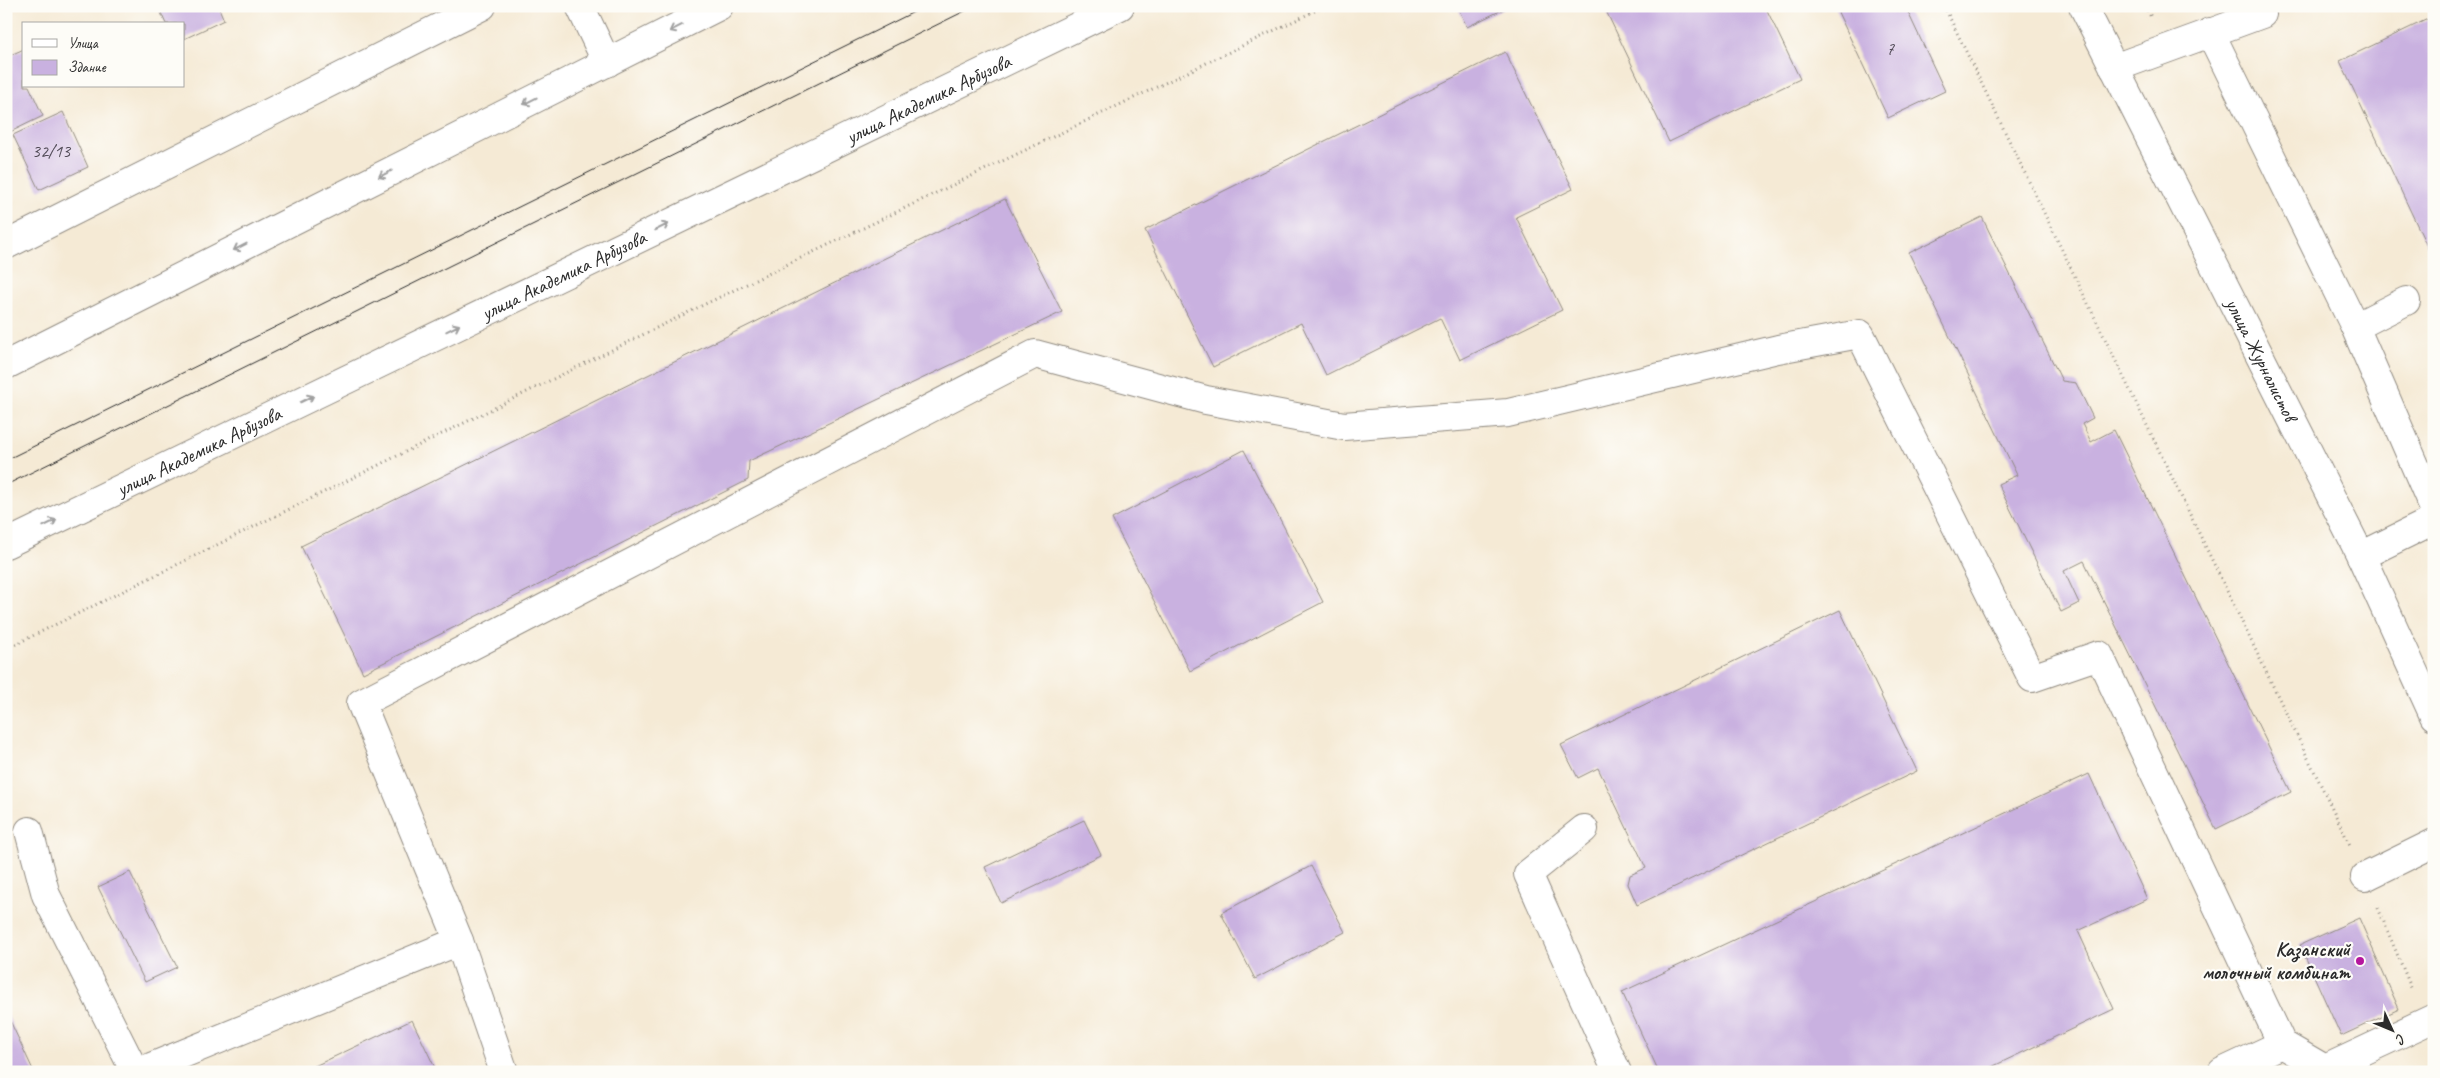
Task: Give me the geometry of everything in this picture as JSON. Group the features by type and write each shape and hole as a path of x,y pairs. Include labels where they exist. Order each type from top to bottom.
{"main road":[{"path":"6,245 482,6"},
{"path":"580,6 607,63"},
{"path":"6,365 719,6"},
{"name":"улица Академика Арбузова","path":"6,544 1120,6"},
{"name":"улица Журналистов","path":"2083,6 2361,556 2434,716"},
{"path":"2114,68 2262,14"},
{"path":"2210,32 2355,327 2434,509"},
{"path":"2355,327 2406,301"},
{"path":"504,1072 459,941 360,703 1035,354 1206,400 1344,426 1508,413 1778,349 1860,334 2032,678 2099,654 2282,1044 2326,1070 2430,1020"},
{"path":"2361,556 2434,520"},
{"path":"1584,828 1528,874 1616,1072"},
{"path":"29,831 46,895 135,1072"},
{"path":"2365,877 2434,843"},
{"path":"139,1072 459,941"},
{"path":"2222,1072 2282,1044"}],"path":[{"path":"6,649 688,312 1325,6"},
{"path":"1944,6 2365,877 2430,1020"}],"building":[{"path":"158,6 218,6 224,20 185,39 185,22 165,22"},
{"path":"1457,6 1510,6 1467,27"},
{"path":"1621,6 1765,6 1800,79 1669,142 1607,13"},
{"path":"1835,6 1905,6 1945,91 1888,118"},
{"path":"2434,16 2434,261 2340,61"},
{"path":"22,50 22,88 30,88 43,116 6,134 6,57"},
{"path":"1505,52 1573,189 1516,217 1562,310 1460,360 1440,318 1326,375 1301,323 1213,367 1145,230"},
{"path":"63,112 88,167 39,190 13,135"},
{"path":"1005,199 1062,312 749,461 748,480 363,673 301,546"},
{"path":"1982,217 2062,381 2076,383 2093,418 2082,424 2091,442 2114,430 2291,792 2216,829 2084,561 2064,571 2079,603 2061,612 1998,484 2017,475 1909,253"},
{"path":"1244,450 1323,602 1190,671 1112,519"},
{"path":"1840,610 1917,771 1637,905 1628,884 1630,875 1646,868 1598,768 1578,778 1561,745"},
{"path":"2089,774 2147,899 2078,931 2114,1009 1981,1072 1659,1072 1622,992"},
{"path":"1084,820 1101,855 1001,903 985,867"},
{"path":"1311,866 1345,932 1255,979 1221,913"},
{"path":"130,872 177,967 145,982 98,887"},
{"path":"2359,918 2399,1009 2341,1036 2300,945"},
{"path":"6,1012 34,1072 6,1072"},
{"path":"412,1020 437,1072 302,1072"}],"tram line":[{"path":"6,460 926,6"},
{"path":"6,485 975,6"}],"place":[{"name":"Казанский молочный комбинат","path":"2360,961"}]}
